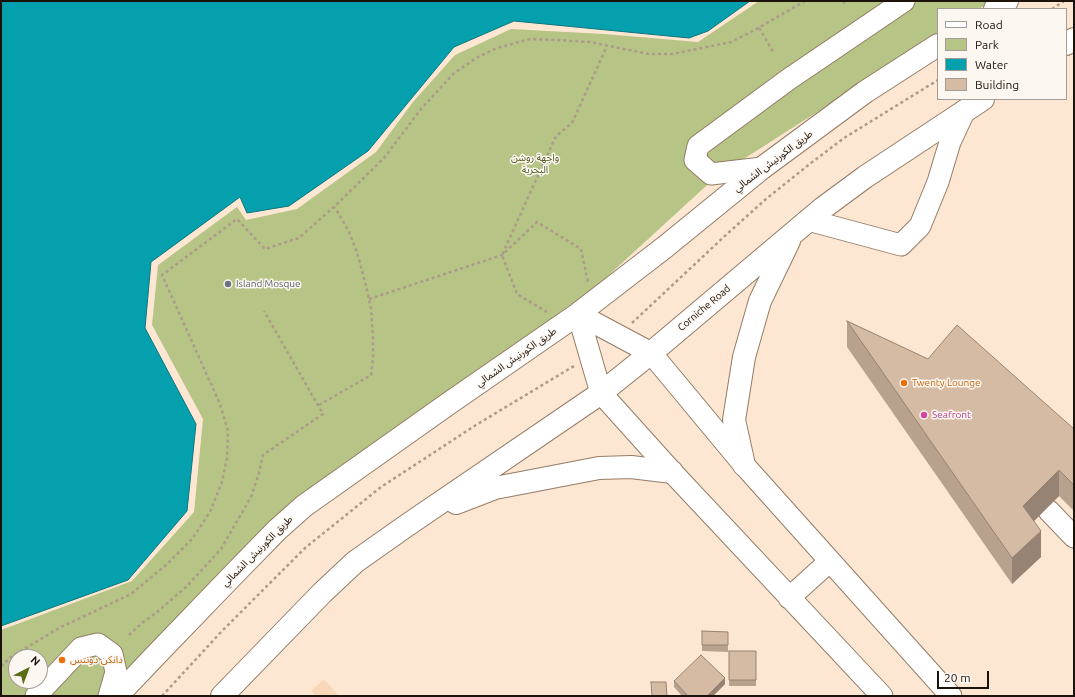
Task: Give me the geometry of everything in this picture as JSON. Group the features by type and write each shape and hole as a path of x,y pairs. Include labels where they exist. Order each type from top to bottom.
{"main road":[{"path":"996,8 1007,1"},
{"name":"طريق الكورنيش الشمالي","path":"117,696 272,536 304,506 578,314 665,247 762,168 865,92 937,46"},
{"name":"Corniche Road","path":"423,515 601,393 651,353 800,227 865,177 982,100"},
{"path":"744,465 734,420 744,356 760,301 800,227"},
{"path":"222,696 322,593 355,562 423,515 495,488 599,468 631,467 672,472"}],"street":[{"path":"762,168 711,174 694,160 698,146 789,79 904,1"},
{"path":"800,227 901,245 920,226 938,182 950,142 964,112"},
{"path":"578,314 651,353 744,465 951,696"},
{"path":"578,314 601,393 672,472 882,696"},
{"path":"1049,511 1074,537"},
{"path":"789,598 830,561"},
{"path":"36,696 81,648 98,644 112,654 116,672 109,696"}],"path":[{"path":"1,666 11,657 59,628 131,594 166,565 192,538 210,512 220,488 227,458 228,431 220,404 162,275 237,219 265,249 299,238 334,207 384,158 421,109 453,74 476,58 497,48 530,39 583,42 649,54 672,54 731,42 806,1"},
{"path":"843,1 846,6"},
{"path":"1054,8 1064,1"},
{"path":"759,28 774,53"},
{"path":"547,313 517,294 502,255 556,136 572,123 607,46"},
{"path":"619,336 732,229 766,199 844,138 937,81"},
{"path":"318,405 371,375 373,352 369,299 357,252 352,239 334,207"},
{"path":"369,299 502,255 537,222 582,249 589,283"},
{"path":"129,635 182,591 221,549 250,497 259,473 263,455 323,414 264,311"},
{"path":"162,696 222,631 306,548 381,487 476,425 590,357"}],"shaded area":[{"path":"324,679 339,696 316,696 311,691"}],"green space":[{"name":"واجهة روشن البحرية","path":"759,1 992,1 981,8 937,8 937,36 717,176 598,285 269,522 102,696 1,696 1,630 132,581 194,512 203,419 152,325 158,265 237,207 246,220 297,209 376,152 413,102 455,55 511,29 604,34 698,42"}],"water":[{"path":"1,1 750,1 708,31 689,38 514,21 454,47 368,151 289,206 247,213 240,197 151,262 145,328 196,424 187,511 128,580 1,626"}],"building":[{"path":"847,321 928,359 957,325 1074,429 1074,485 1059,470 1023,506 1041,531 1012,558"},
{"path":"702,631 728,632 728,645 702,645"},
{"path":"729,651 756,651 756,680 729,680"},
{"path":"701,655 725,678 707,696 688,696 674,681"},
{"path":"651,682 666,682 667,696 652,696"}],"place":[{"name":"Island Mosque","path":"228,284"},
{"name":"Twenty Lounge","path":"904,383"},
{"name":"Seafront","path":"924,415"},
{"name":"دانكن دونتس","path":"62,660"}]}
